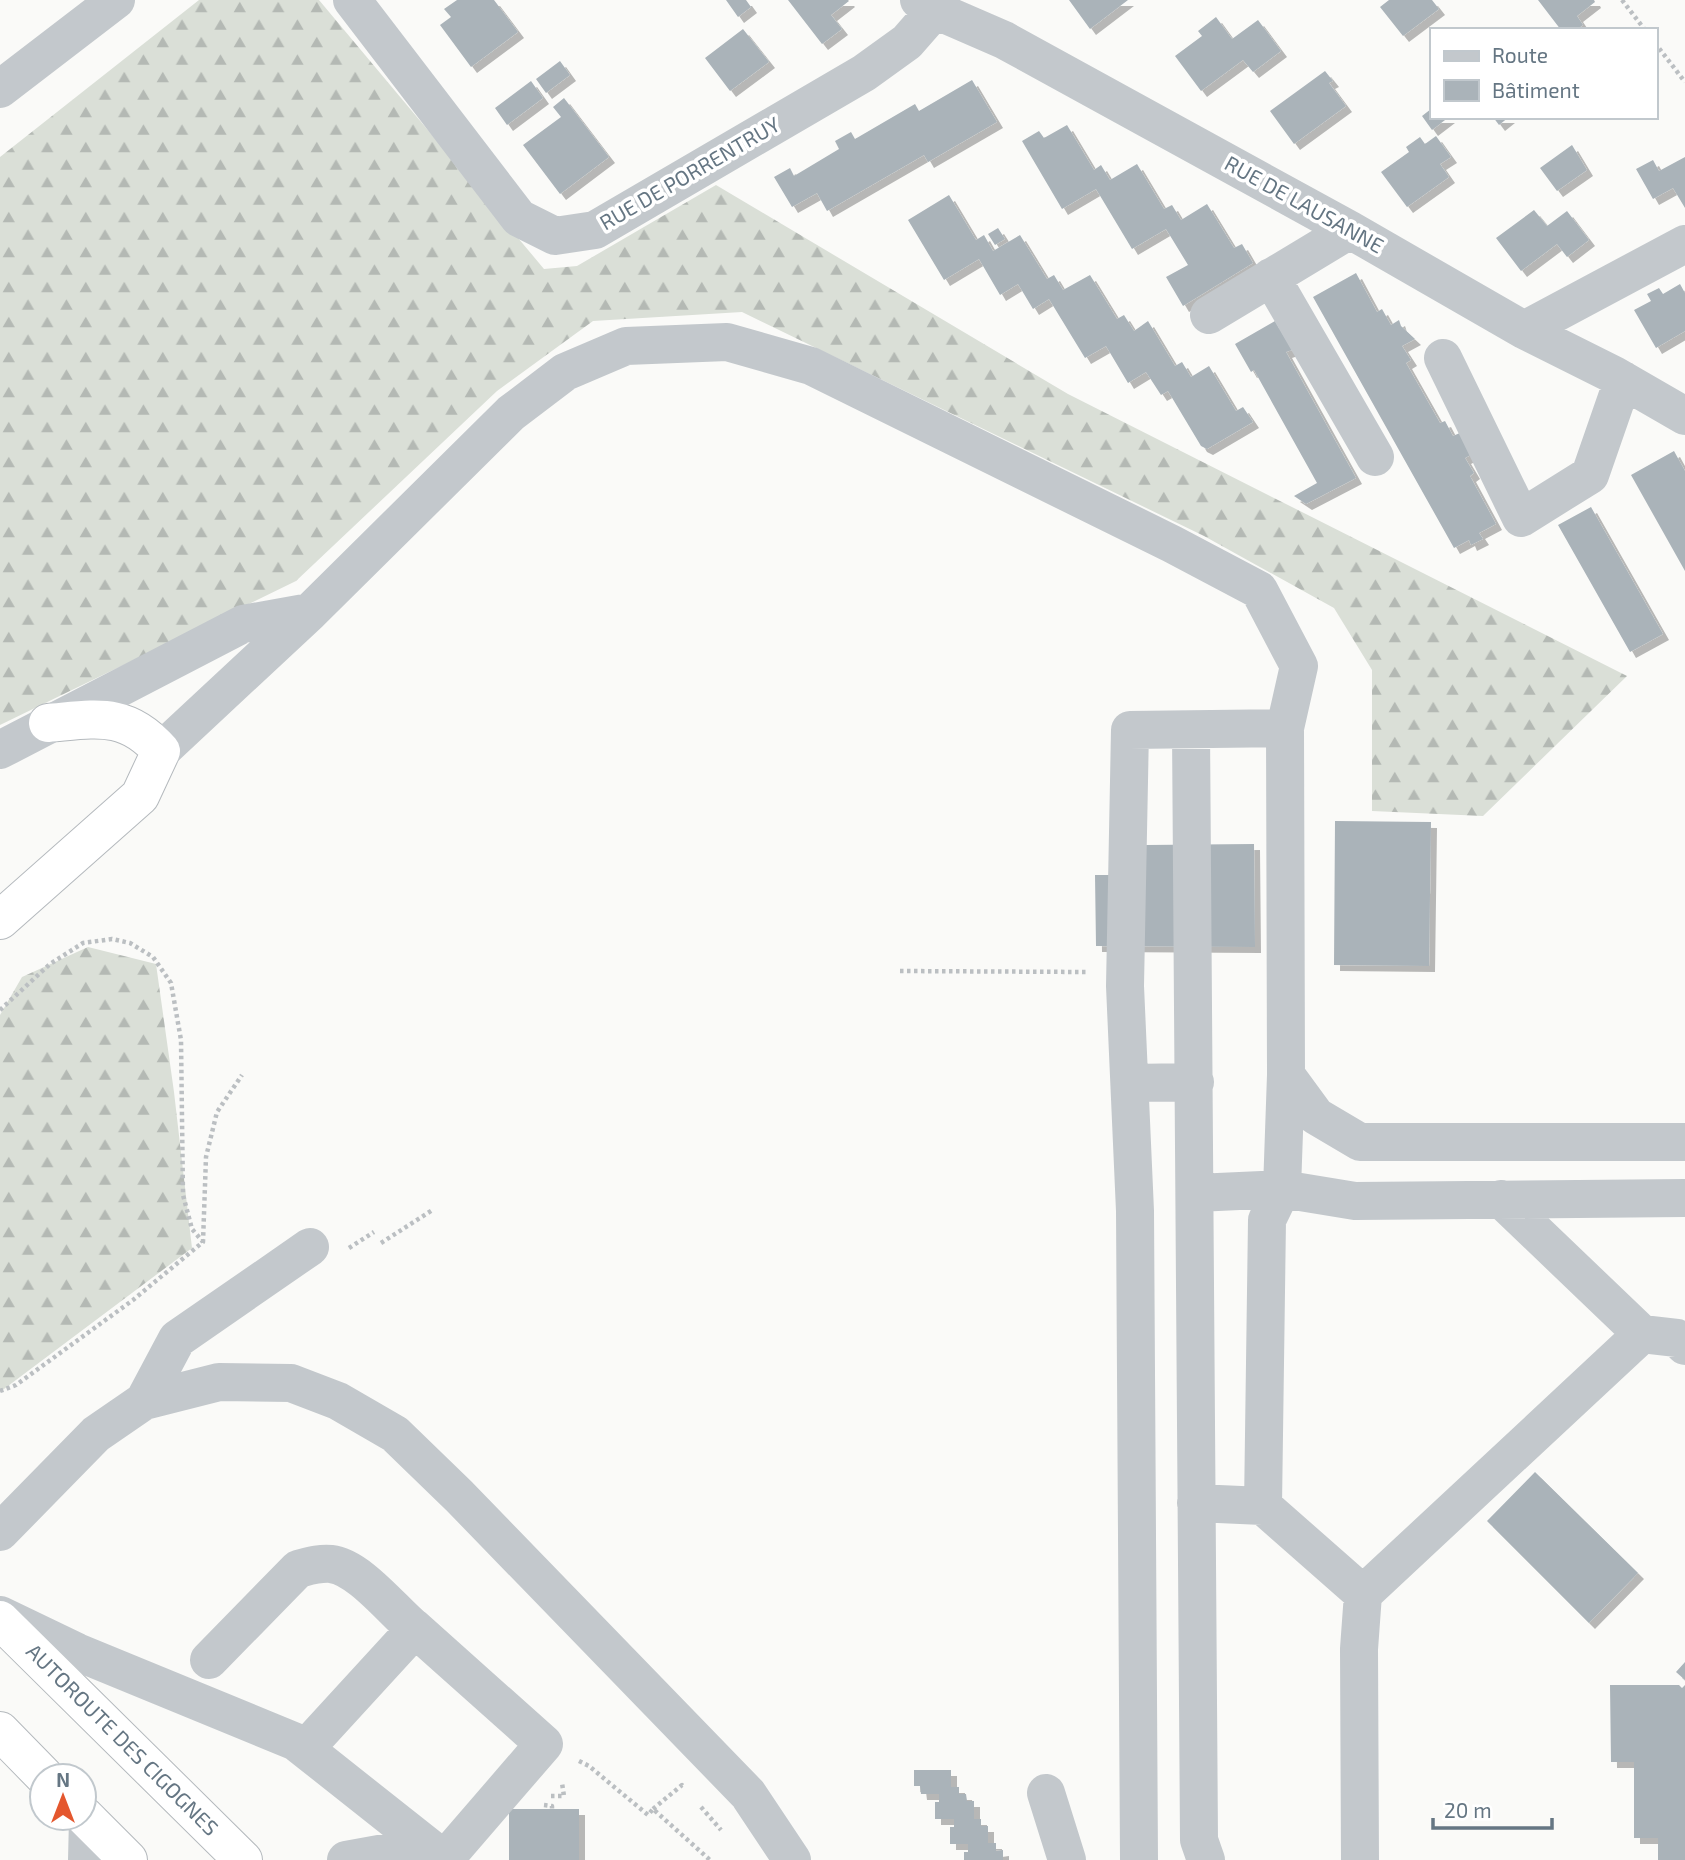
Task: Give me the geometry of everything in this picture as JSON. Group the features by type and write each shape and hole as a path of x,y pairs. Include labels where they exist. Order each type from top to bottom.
{"highway":[{"path":"0,920 141,796 161,751 147,735 121,721 93,719 48,723"},
{"name":"AUTOROUTE DES CIGOGNES","path":"0,1618 243,1860"},
{"path":"0,1731 30,1762"},
{"path":"98,1829 128,1860"}],"street":[{"path":"0,89 116,0"},
{"name":"RUE DE PORRENTRUY","path":"352,0 519,218 555,236 595,230 864,73 907,42 927,5"},
{"name":"RUE DE LAUSANNE","path":"927,5 1004,40 1350,230 1524,330 1623,380 1685,416"},
{"path":"1209,315 1350,230"},
{"path":"1524,330 1685,244"},
{"path":"1271,277 1375,457"},
{"path":"161,751 310,612 511,413 565,372 626,346 726,342 811,366 1160,538 1259,590 1299,666 1285,728 1286,1075 1282,1189 1266,1220 1262,1506"},
{"path":"1443,358 1521,518 1590,475 1623,380"},
{"path":"0,750 243,624 310,612"},
{"path":"1139,1860 1135,1211 1125,972 1129,730 1285,728"},
{"path":"1191,730 1199,1840 1206,1860"},
{"path":"1286,1075 1316,1116 1360,1142 1685,1142"},
{"path":"1129,1083 1195,1082"},
{"path":"1196,1193 1282,1189 1355,1201 1685,1198"},
{"path":"1501,1199 1642,1334 1677,1338 1685,1346"},
{"path":"144,1401 177,1339 310,1248"},
{"path":"1360,1860 1359,1648 1363,1594 1642,1334"},
{"path":"0,1532 96,1434 144,1401 219,1382 291,1383 338,1401 395,1434 459,1496 748,1794 792,1860"},
{"path":"1196,1503 1262,1506 1363,1594"},
{"path":"209,1660 299,1569 314,1564 333,1564 350,1571 544,1744 445,1860"},
{"path":"0,1618 77,1653 296,1742 445,1860"},
{"path":"305,1749 415,1629 413,1628"},
{"path":"1046,1793 1067,1860"},
{"path":"86,1832 87,1860"},
{"path":"346,1860 390,1852 445,1860"}],"path":[{"path":"1622,0 1643,28"},
{"path":"1657,46 1685,82"},
{"path":"0,1010 50,964 83,943 112,939 130,943 153,957 171,983 181,1040 183,1195 192,1229 203,1242"},
{"path":"900,971 1125,972"},
{"path":"0,1391 16,1385 133,1300 203,1242 206,1157 217,1112 242,1075"},
{"path":"381,1243 434,1209"},
{"path":"544,1744 589,1766 648,1815 682,1785 690,1794"},
{"path":"698,1803 722,1831"},
{"path":"653,1810 710,1860"}],"green space":[{"path":"199,0 319,0 544,269 577,266 716,185 1068,394 1627,676 1483,816 1372,811 1372,670 1334,608 1204,536 742,312 593,321 497,391 296,581 0,725 0,157"},
{"path":"88,947 156,964 192,1248 0,1392 0,1015 22,977"}],"building":[{"path":"457,0 494,0 518,32 471,67 440,25 451,17 444,9"},
{"path":"726,0 746,0 751,7 738,17"},
{"path":"788,0 848,0 831,15 842,29 822,44"},
{"path":"1069,0 1128,0 1090,29"},
{"path":"1389,0 1432,0 1439,9 1403,36 1380,7"},
{"path":"1538,0 1594,0 1595,2 1577,16 1583,25 1579,28 1559,28"},
{"path":"1216,17 1232,39 1258,20 1281,51 1253,72 1243,60 1201,91 1175,56 1202,36 1198,31"},
{"path":"743,29 769,62 730,91 705,58"},
{"path":"560,61 570,75 546,93 536,79"},
{"path":"1325,71 1333,81 1329,83 1346,106 1294,144 1270,111"},
{"path":"972,80 997,122 928,162 924,155 827,211 817,193 792,207 774,177 790,168 794,176 839,149 835,141 851,132 855,139 915,104 919,111"},
{"path":"531,81 543,98 507,125 495,108"},
{"path":"564,98 609,157 560,194 523,145 561,117 553,107"},
{"path":"1430,110 1430,119 1446,119 1432,130 1422,116"},
{"path":"1494,119 1506,119 1499,125"},
{"path":"1067,125 1094,170 1101,165 1110,180 1137,164 1164,209 1172,205 1181,220 1207,204 1234,248 1242,244 1253,263 1183,306 1166,277 1188,265 1166,229 1132,249 1096,189 1062,209 1022,141 1039,131 1044,138"},
{"path":"1436,136 1451,157 1440,164 1449,177 1407,207 1381,172 1409,152 1406,147 1420,137 1425,144"},
{"path":"1572,145 1587,170 1557,191 1540,168"},
{"path":"1685,157 1685,208 1673,188 1653,199 1636,169 1653,160 1659,171"},
{"path":"949,195 976,240 984,235 993,251 1020,235 1047,279 1054,275 1063,290 1090,275 1117,319 1124,315 1134,331 1148,321 1175,366 1182,362 1191,377 1209,366 1236,411 1243,407 1253,422 1207,449 1201,446 1168,391 1161,395 1146,372 1128,383 1106,346 1085,358 1049,299 1033,309 1018,284 1000,295 979,259 944,280 908,220"},
{"path":"1534,210 1547,226 1567,211 1589,240 1567,257 1557,244 1521,271 1496,238"},
{"path":"998,228 1005,239 995,245 988,234"},
{"path":"1356,273 1377,312 1382,309 1391,325 1399,320 1401,326 1415,339 1402,346 1411,360 1406,363 1440,423 1445,421 1453,436 1462,432 1478,451 1465,458 1474,473 1470,476 1496,524 1479,533 1483,539 1471,545 1469,540 1454,548 1313,297"},
{"path":"1680,284 1685,293 1685,331 1656,348 1634,310 1651,301 1647,294 1659,288 1663,294"},
{"path":"1275,321 1292,350 1286,352 1356,478 1306,504 1294,496 1317,483 1254,370 1251,372 1235,344"},
{"path":"1674,451 1685,471 1685,571 1631,475"},
{"path":"1591,507 1663,634 1630,652 1558,525"},
{"path":"1335,821 1431,822 1429,966 1334,965"},
{"path":"1254,844 1255,947 1096,946 1095,875 1146,875 1146,845"},
{"path":"1535,1472 1638,1573 1589,1623 1487,1521"},
{"path":"1685,1662 1685,1680 1676,1672"},
{"path":"1610,1685 1679,1685 1682,1688 1685,1685 1685,1860 1658,1860 1658,1838 1634,1838 1634,1762 1611,1762"},
{"path":"914,1770 951,1770 951,1787 959,1787 959,1794 966,1794 967,1801 974,1801 974,1819 981,1819 981,1826 988,1826 988,1843 996,1843 996,1851 1003,1850 1003,1860 964,1860 968,1844 950,1844 950,1827 954,1827 954,1819 935,1819 935,1802 939,1802 939,1794 921,1794 920,1786 914,1786"},
{"path":"509,1809 579,1809 579,1860 509,1860"}]}
